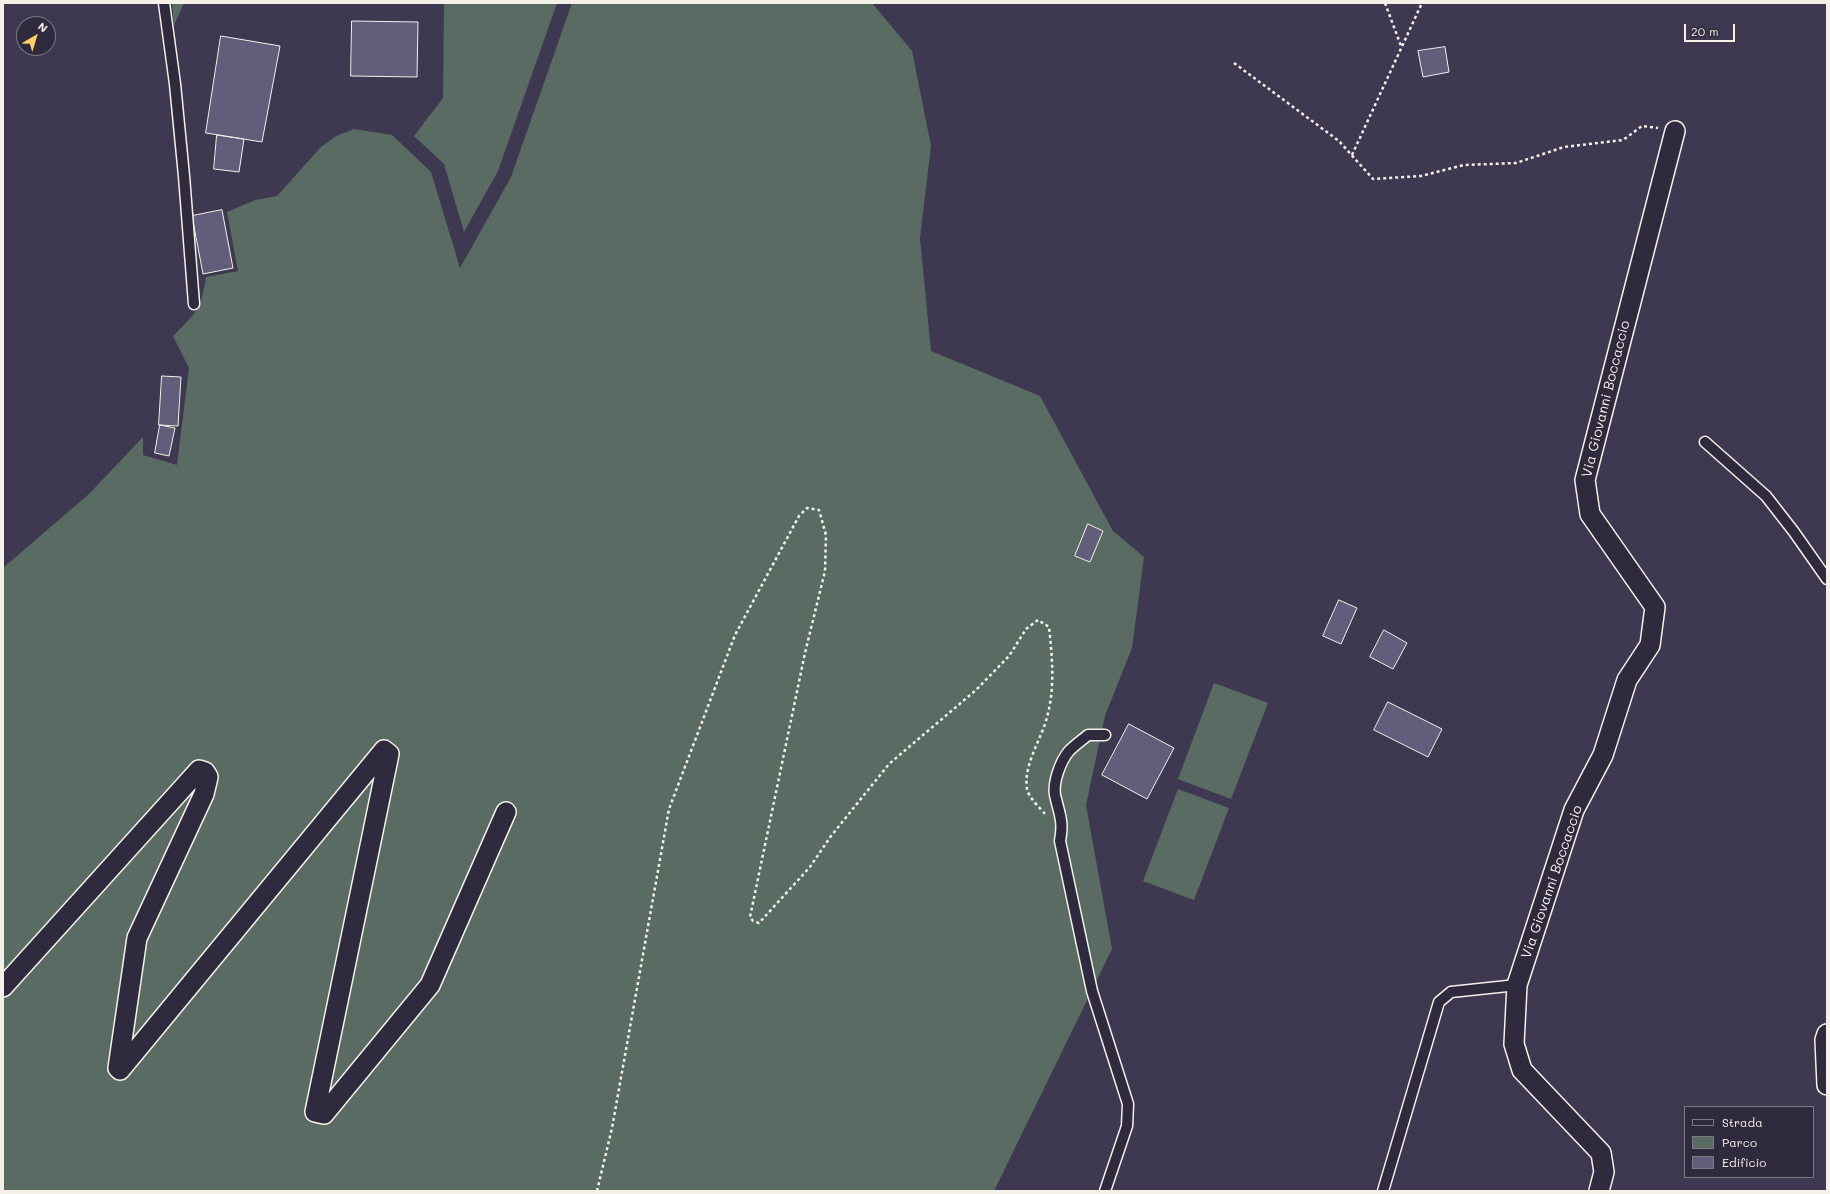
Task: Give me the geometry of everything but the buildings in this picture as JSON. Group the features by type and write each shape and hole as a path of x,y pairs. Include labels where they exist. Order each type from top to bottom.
{"street":[{"name":"Via Giovanni Boccaccio","path":"1599,1191 1604,1172 1601,1153 1536,1087 1522,1070 1514,1044 1517,985 1574,810 1603,755 1627,680 1650,645 1656,608 1590,514 1585,480 1675,130"},
{"path":"3,987 199,770 205,772 208,777 204,794 137,938 118,1068 120,1070 384,750 389,754 315,1112 324,1114 430,985 506,812"},
{"path":"1827,1034 1825,1040 1827,1085"}],"lane":[{"path":"164,3 175,84 194,304"},
{"path":"1705,442 1766,496 1794,532 1827,579"},
{"path":"1104,735 1088,735 1068,752 1056,778 1055,794 1063,828 1060,841 1092,991 1128,1104 1127,1126 1105,1191"},
{"path":"1383,1191 1439,1002 1451,992 1517,985"}],"path":[{"path":"1385,3 1401,46"},
{"path":"1352,155 1362,130 1374,110 1401,46 1422,3"},
{"path":"1234,63 1340,141 1373,179 1421,176 1464,165 1516,163 1564,147 1623,140 1642,126 1675,130"},
{"path":"597,1191 612,1128 668,809 735,635 800,516 808,508 819,510 826,535 825,571 804,653 750,917 753,921 759,923 810,867 831,836 889,764 976,690 1009,656 1026,628 1038,620 1049,627 1052,657 1051,689 1048,713 1026,774 1028,791 1050,820 1060,841"}],"green space":[{"path":"172,3 184,3 174,25"},
{"path":"444,3 557,3 498,171 464,232 444,164 414,136 443,98"},
{"path":"572,3 872,3 912,51 931,146 920,238 931,351 1040,396 1113,531 1144,557 1132,648 1105,716 1086,805 1112,949 994,1191 3,1191 3,568 89,494 143,437 143,455 177,465 189,368 173,336 187,322 196,310 202,297 206,277 238,271 227,212 255,200 277,196 321,147 336,136 354,129 392,135 431,172 460,268 511,177"},
{"path":"1214,683 1268,703 1231,799 1178,779"},
{"path":"1178,789 1229,808 1194,900 1143,881"}]}
